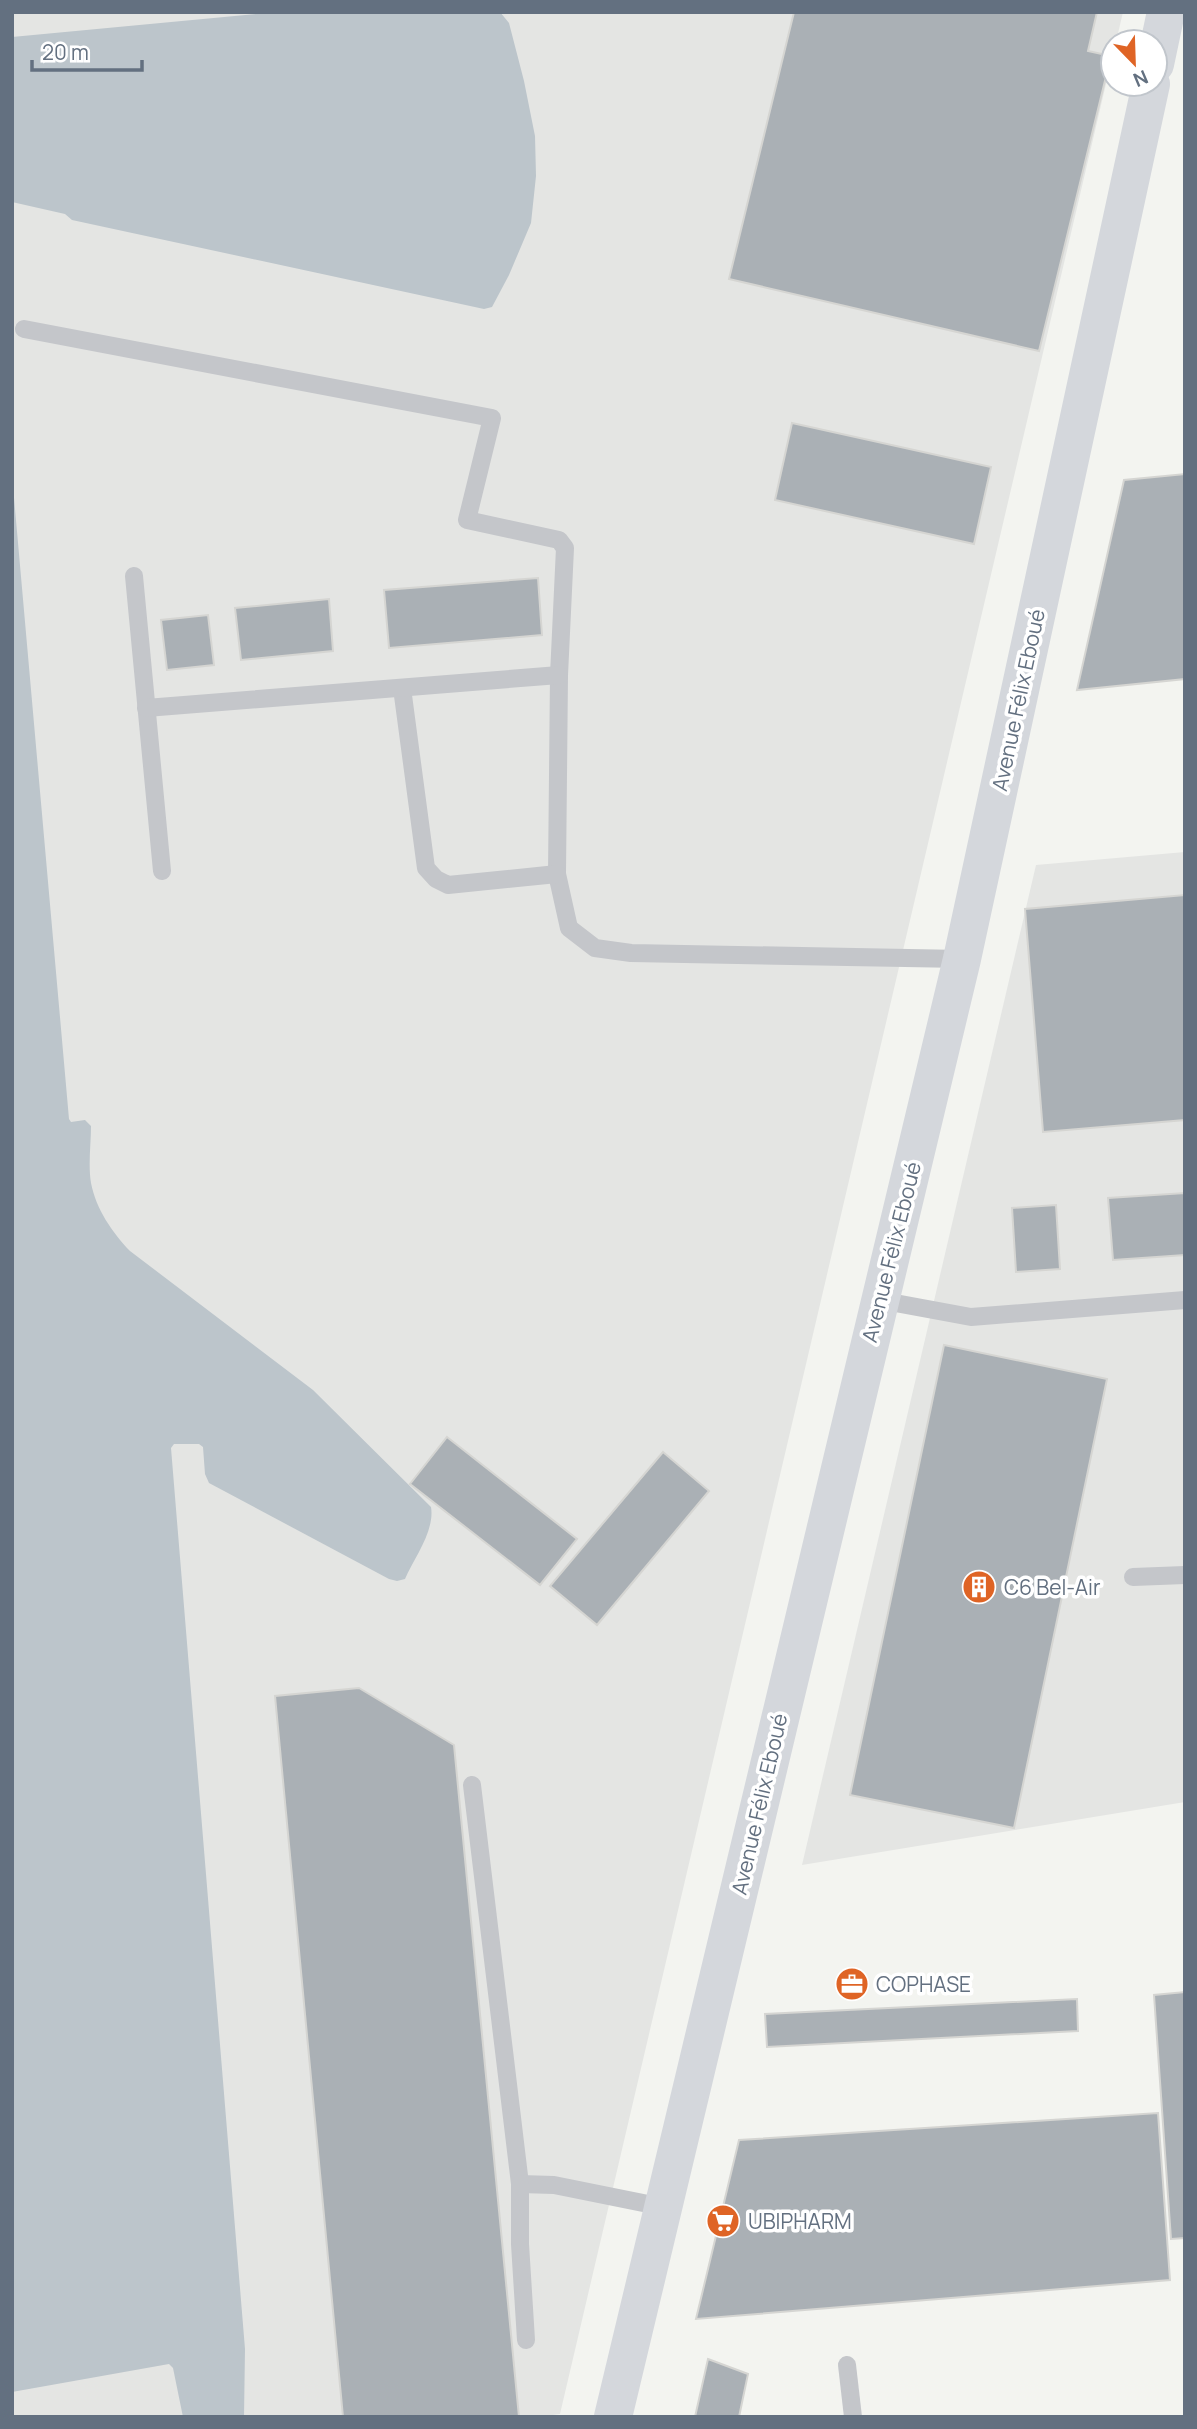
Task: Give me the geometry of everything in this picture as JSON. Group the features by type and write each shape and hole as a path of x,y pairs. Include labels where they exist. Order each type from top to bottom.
{"street":[{"name":"Avenue Félix Eboué","path":"613,2417 962,959 1148,98"}],"lane":[{"path":"24,329 492,418 467,520 559,540 565,548 559,676 557,874 569,928 595,948 631,953 962,959"},
{"path":"134,576 162,871"},
{"path":"146,708 559,676"},
{"path":"402,688 426,868 436,879 448,885 557,874"},
{"path":"879,1300 971,1317 1185,1300"},
{"path":"1133,1577 1185,1575"},
{"path":"472,1785 520,2183 520,2244 526,2340"},
{"path":"520,2183 554,2185 663,2207"},
{"path":"847,2365 853,2417"}],"shaded area":[{"path":"12,12 1123,12 1119,28 1099,28 1099,98 1103,98 560,2414 539,2417 12,2417"},
{"path":"276,12 500,12 509,23 535,136 536,176 531,223 492,307 484,309 72,220 65,214 12,202 12,37"},
{"path":"12,475 69,1119 71,1122 85,1120 91,1126 90,1176 93,1193 111,1228 130,1251 313,1390 431,1507 430,1525 423,1544 405,1579 397,1581 209,1483 205,1474 203,1447 199,1444 174,1444 171,1448 245,2349 244,2417 183,2417 173,2368 169,2364 12,2392"},
{"path":"1185,852 1185,1802 802,1865 1036,865"}],"building":[{"path":"794,12 1097,12 1088,51 1099,53 1101,98 1039,351 729,279"},
{"path":"792,423 991,467 974,544 775,500"},
{"path":"1185,474 1185,679 1077,690 1124,480"},
{"path":"538,578 542,635 389,648 384,590"},
{"path":"329,599 333,651 241,660 235,608"},
{"path":"208,615 214,665 167,670 161,620"},
{"path":"1185,895 1185,1120 1043,1132 1025,909"},
{"path":"1185,1193 1185,1255 1113,1260 1108,1198"},
{"path":"1056,1205 1060,1269 1016,1272 1012,1208"},
{"name":"C6 Bel-Air","path":"944,1345 1107,1379 1014,1828 850,1795"},
{"path":"447,1437 577,1539 540,1585 410,1484"},
{"path":"663,1452 709,1491 597,1625 550,1586"},
{"path":"359,1688 454,1745 519,2417 343,2417 275,1696"},
{"path":"1185,1992 1185,2238 1171,2239 1154,1995"},
{"path":"1077,1999 1078,2031 767,2047 765,2014"},
{"path":"1158,2113 1170,2280 696,2319 739,2140"},
{"path":"708,2359 748,2374 739,2417 695,2417"}],"place":[{"name":"C6 Bel-Air","path":"979,1587"},
{"name":"COPHASE","path":"852,1984"},
{"name":"UBIPHARM","path":"723,2221"}]}
